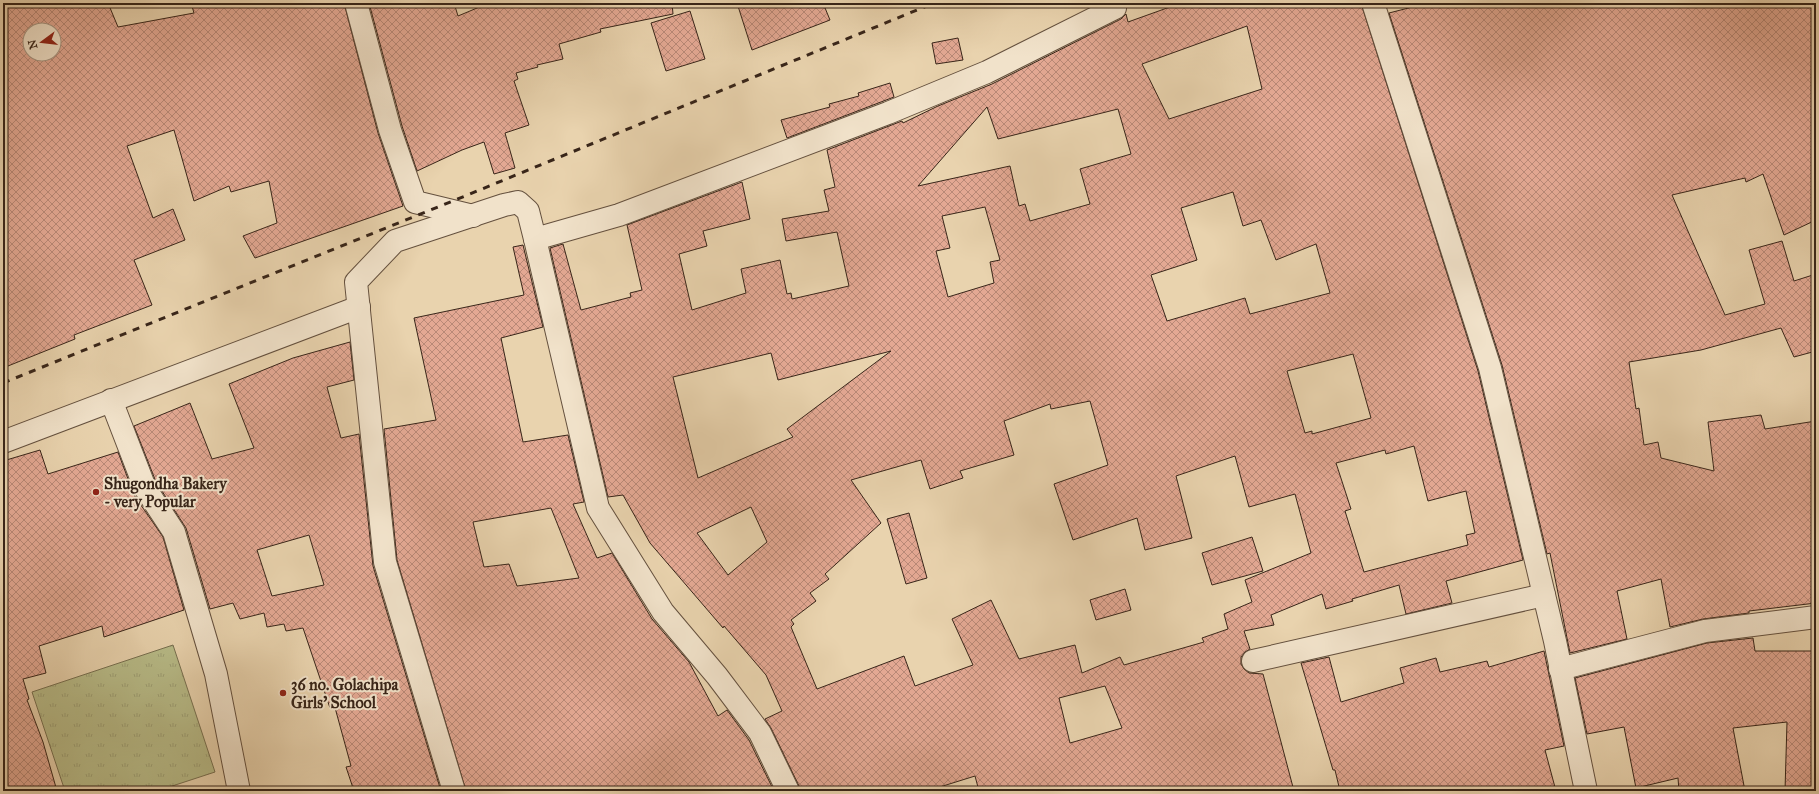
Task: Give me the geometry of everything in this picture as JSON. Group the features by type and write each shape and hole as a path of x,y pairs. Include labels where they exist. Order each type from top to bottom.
{"street":[{"path":"356,3 390,130 415,202 474,216"},
{"path":"1373,3 1490,368 1544,595 1586,791"},
{"path":"535,239 619,215 888,113 987,72 1115,8"},
{"path":"454,791 385,562 356,282 395,241 504,205 518,202 528,211 598,508 663,612 717,676 760,733 788,791"},
{"path":"3,442 359,307"},
{"path":"111,400 145,488 174,532 216,674 239,791"},
{"path":"1253,661 1544,595"},
{"path":"1560,669 1705,631 1816,617"}],"green space":[{"path":"173,645 215,772 157,791 65,791 32,692"}],"building":[{"path":"19,3 108,3 118,27 194,13 191,3 344,3 378,133 403,206 255,258 243,236 277,223 269,181 231,192 229,186 194,201 174,130 127,146 153,218 173,209 185,240 134,260 152,305 74,335 75,339 3,368 3,7"},
{"path":"369,3 454,3 458,16 489,3 672,3 673,14 600,29 601,32 559,44 563,59 537,65 538,67 516,73 518,79 514,81 529,125 505,133 515,168 494,174 484,142 462,150 417,171 402,126"},
{"path":"737,3 823,3 830,20 752,50"},
{"path":"1181,3 1361,3 1478,371 1523,560 1446,581 1452,603 1406,614 1399,585 1352,599 1353,601 1326,609 1322,594 1271,615 1274,625 1244,631 1250,649 1241,657 1241,664 1249,673 1263,674 1294,791 979,791 975,776 927,791 800,791 771,728 765,719 782,711 766,675 724,626 723,628 650,543 623,495 608,497 550,248 563,244 581,310 631,297 630,293 642,290 627,225 742,182 750,219 703,231 707,246 679,254 692,310 746,293 741,269 780,260 787,294 791,293 792,299 849,286 837,232 786,241 782,219 829,211 824,190 835,187 827,150 902,121 903,123 938,106 992,84 1121,19 1126,14 1128,22","holes":["1247,26 1262,89 1169,119 1142,64","987,107 998,139 1118,109 1131,154 1080,169 1090,204 1030,221 1025,204 1019,206 1010,166 918,186","1233,192 1243,226 1261,220 1276,260 1316,244 1330,293 1250,314 1245,298 1167,321 1151,275 1197,260 1181,208","985,207 1000,260 990,262 994,283 948,297 936,251 950,248 942,216","891,351 787,429 793,437 698,478 673,377 771,353 778,380","1353,354 1371,418 1312,434 1312,431 1305,433 1287,371","1090,401 1108,465 1054,484 1073,540 1137,518 1145,550 1192,538 1176,476 1235,456 1249,507 1295,494 1311,553 1245,580 1252,602 1224,614 1228,629 1202,638 1204,642 1124,665 1120,657 1082,673 1075,645 1019,659 991,600 952,619 973,665 915,686 904,656 817,689 791,627 794,624 791,620 816,601 810,593 829,579 825,574 881,523 851,480 921,460 930,489 963,478 960,471 1014,455 1004,421 1050,404 1051,409","1414,446 1428,501 1466,491 1475,533 1466,535 1468,545 1364,572 1345,511 1351,509 1336,463 1385,450 1386,454","751,507 767,542 728,575 697,533","1105,686 1122,728 1070,743 1059,698"]},
{"path":"1428,3 1816,3 1816,220 1784,235 1763,174 1746,182 1745,178 1672,195 1725,315 1765,304 1749,250 1782,241 1794,281 1816,274 1816,351 1794,357 1781,328 1701,350 1629,362 1636,409 1639,408 1644,445 1658,442 1661,458 1714,471 1708,422 1761,415 1765,429 1816,421 1816,603 1749,611 1749,613 1703,619 1670,627 1661,579 1617,591 1627,639 1570,653 1550,553 1547,554 1502,365 1389,13"},
{"path":"690,11 705,59 666,71 651,23"},
{"path":"958,38 963,60 936,64 932,43"},
{"path":"890,83 894,97 787,138 781,120 830,107 829,104 859,96 858,93"},
{"path":"523,245 543,327 501,338 523,442 568,435 584,502 573,504 597,558 612,553 652,619 689,662 718,716 727,710 749,740 774,791 466,791 397,560 384,429 436,420 414,318 524,295 513,247","holes":["551,508 579,578 517,586 509,564 484,567 473,522"]},
{"path":"350,342 354,380 327,387 341,438 359,434 373,566 441,791 354,791 346,767 351,766 334,704 330,708 303,628 286,631 284,624 267,627 264,613 240,619 233,603 210,609 186,528 156,482 134,426 190,403 212,459 254,448 229,384 293,358","holes":["309,535 324,585 272,596 257,550"]},
{"path":"40,450 48,474 118,452 134,495 163,537 184,610 104,637 102,626 39,646 46,673 23,679 29,699 27,700 43,742 57,791 6,791 3,779 3,461"},
{"path":"909,513 927,578 906,584 887,519"},
{"path":"1252,537 1263,571 1212,585 1202,553"},
{"path":"1125,589 1131,610 1096,620 1090,600"},
{"path":"1753,638 1755,651 1816,651 1816,791 1785,791 1787,722 1733,728 1745,791 1679,791 1678,778 1636,788 1624,727 1587,734 1575,678 1707,643"},
{"path":"1544,651 1564,746 1545,750 1556,791 1340,791 1335,770 1333,770 1301,663 1329,657 1341,702 1404,683 1400,668 1436,658 1440,672 1487,661 1489,667"}],"railway":[{"path":"3,383 465,196 934,3"}],"place":[{"name":"Shugondha Bakery - very Popular","path":"96,492"},
{"name":"36 no. Golachipa Girls' School","path":"283,693"}]}
